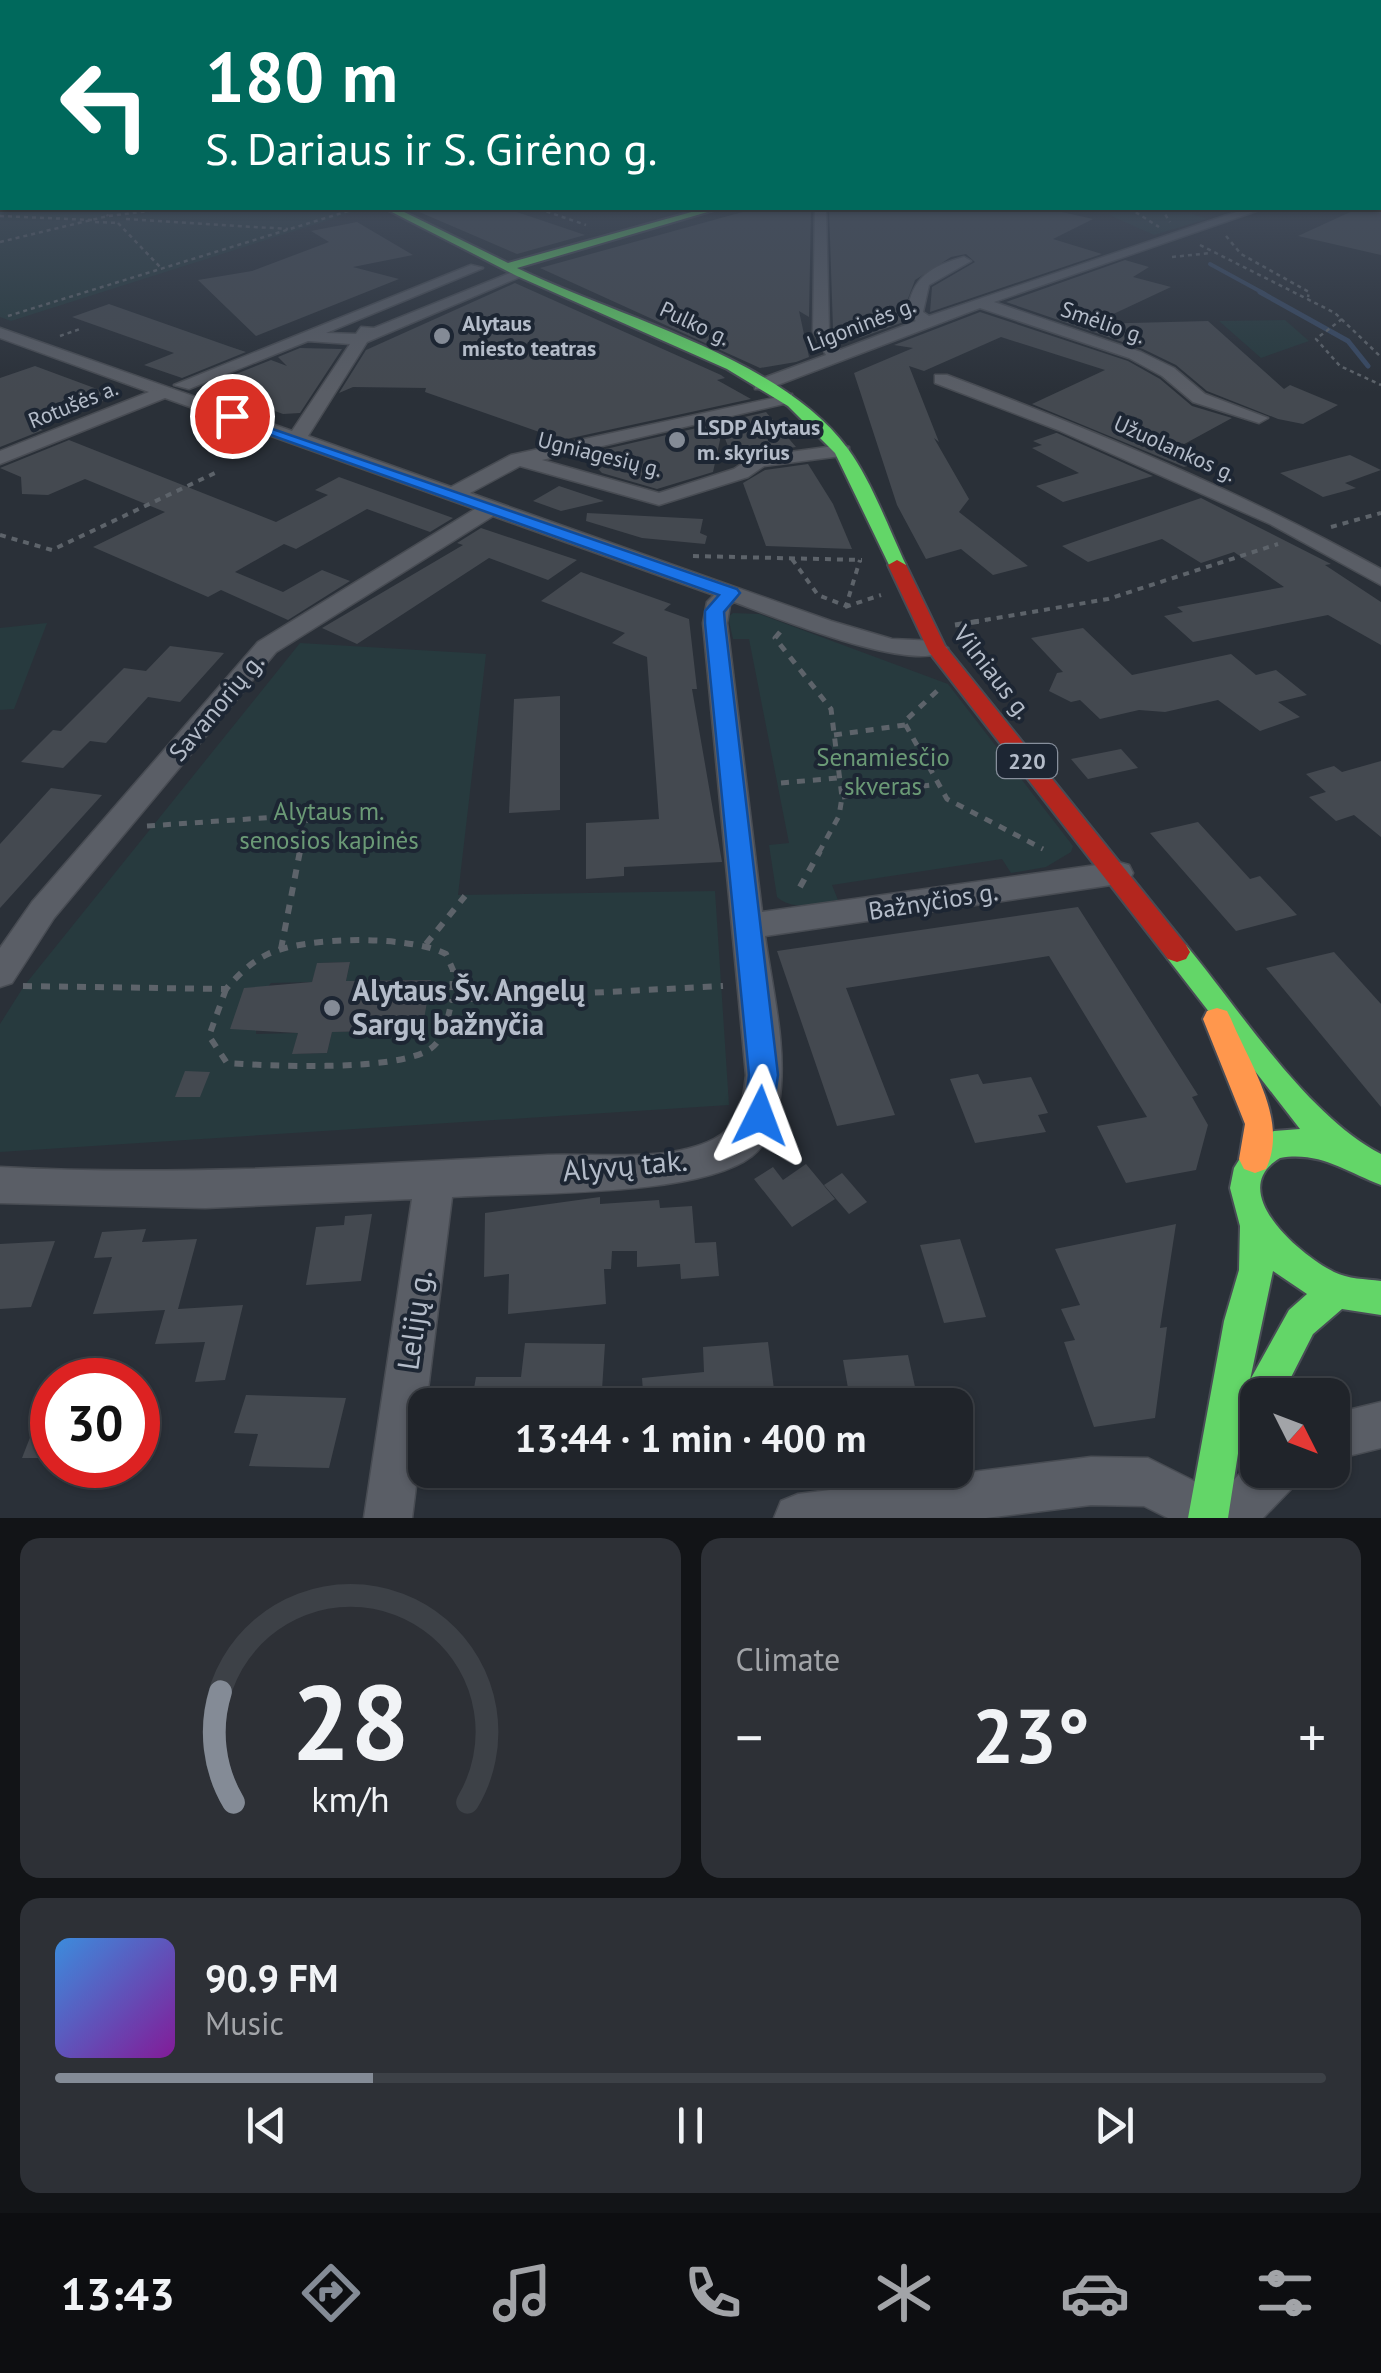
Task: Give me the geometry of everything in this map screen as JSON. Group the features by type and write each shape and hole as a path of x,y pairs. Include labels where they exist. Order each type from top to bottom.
{"main road":[{"name":"Pulko g.","path":"465,250 498,268 699,352 761,384"},
{"path":"498,268 558,250"},
{"name":"Vilniaus g.","path":"761,384 810,415 842,451 932,639 1306,1114 1349,1151"},
{"name":"Vilniaus g.","path":"1204,986 1260,1124 1256,1158 1246,1178 1246,1202 1256,1228"},
{"path":"1256,1158 1272,1146 1295,1141 1349,1151 1381,1171"},
{"path":"1256,1228 1288,1266 1334,1293 1381,1298"},
{"path":"1215,1517 1242,1321 1256,1270 1256,1228"},
{"path":"1276,1378 1301,1322 1334,1293"},
{"path":"1215,1517 1240,1460"}],"street":[{"path":"820,250 820,332 836,358"},
{"name":"Ligoninės g.","path":"761,384 981,303 1155,250"},
{"path":"928,323 914,313 916,289 926,273 964,262"},
{"name":"Rotušės a.","path":"0,458 384,304 498,268"},
{"path":"302,337 362,340 498,268"},
{"name":"Smėlio g.","path":"981,303 1134,355 1168,372 1199,398 1259,418"},
{"path":"297,438 384,304"},
{"path":"0,333 173,388 297,438 823,626 890,646 932,639"},
{"name":"Užuolankos g.","path":"941,379 1098,440 1306,534 1381,578"},
{"name":"Ugniagesių g.","path":"455,494 518,459 786,398"},
{"name":"Ugniagesių g.","path":"518,459 659,499 741,473 759,460 842,451"},
{"name":"Savanorių g.","path":"12,980 43,910 267,647 493,507"},
{"name":"Alyvų tak.","path":"0,1184 200,1190 434,1181 692,1164 738,1145 760,1116 764,1075 715,623 715,611 731,593"},
{"name":"Bažnyčios g.","path":"748,926 1118,873"},
{"name":"Lelijų g.","path":"388,1518 434,1181"},
{"path":"798,1518 1091,1481 1148,1482 1215,1517 1253,1488"}],"path":[{"path":"144,250 162,269"},
{"path":"0,318 224,250"},
{"path":"1224,250 1342,319 1381,357"},
{"path":"1238,250 1309,292 1308,298"},
{"path":"1342,319 1316,339 1340,366 1381,385"},
{"path":"0,534 11,535 34,550 52,550 217,472"},
{"path":"1339,524 1381,513"},
{"path":"932,639 1108,599 1201,572 1306,534"},
{"path":"680,556 893,561"},
{"path":"792,558 818,595 846,606"},
{"path":"846,606 860,560"},
{"path":"823,626 846,606 880,595 909,594"},
{"path":"782,630 775,638 830,709 842,798 839,816 800,886"},
{"path":"833,735 906,726 941,686"},
{"path":"906,726 947,799 1043,849"},
{"path":"781,784 837,778"},
{"path":"842,798 938,784"},
{"path":"120,821 150,826 306,815 280,949"},
{"path":"425,945 465,896"},
{"path":"425,945 444,952 454,967 452,1000 443,1034 413,1060 227,1063 209,1036 226,989 243,968 280,949 425,945"},
{"path":"12,980 226,989"},
{"path":"452,1000 721,986"}],"green space":[{"path":"0,250 235,250 11,321 0,317"},
{"path":"1285,320 1309,341 1261,358 1219,321"},
{"name":"Senamiesčio skveras","path":"733,613 759,614 948,684 1073,846 1071,852 1046,867 1011,873 1002,859 832,885 838,900 798,905 784,902 777,897 769,845 789,843 749,639 733,639 728,617"},
{"path":"47,623 14,709 0,710 0,628"},
{"name":"Alytaus m. senosios kapinės","path":"300,643 486,654 458,895 715,891 729,1105 0,1152 0,1024 24,986","holes":["350,962 346,981 431,980 421,1030 332,1032 327,1053 293,1054 298,1033 256,1034 256,1029 231,1029 271,983 312,982 318,963"]}],"building":[{"path":"308,250 404,250 413,255 353,267 399,279 256,336 198,280 252,271"},
{"path":"606,250 810,250 809,317 799,311 809,357 760,368 540,268"},
{"path":"830,250 1088,250 1102,254 930,312 932,287 975,262 966,254 951,257 915,280 903,312 909,320 860,338 833,329"},
{"path":"1125,260 1149,267 1133,277 1171,287 1092,324 1208,321 1284,389 1290,385 1338,405 1303,424 1278,419 1207,391 1176,365 1143,349 1006,302"},
{"path":"515,283 721,375 725,378 717,380 751,399 562,440 425,392 426,388 353,387 339,393 366,350"},
{"path":"109,304 246,352 182,378 144,365 174,353 72,317"},
{"path":"980,312 1128,361 1160,379 1192,406 1232,418 1177,448 1204,461 1184,467 1032,404 1105,370 1001,337 924,371 909,366 939,442 934,438 969,499 959,512 1028,566 993,575 961,549 926,559 897,505 854,373 913,348 894,345"},
{"path":"300,348 342,349 300,413 283,414 206,386 271,360 287,366 278,357"},
{"path":"35,366 116,396 36,427 43,430 0,447 0,378"},
{"path":"766,412 796,447 752,453 735,464 722,431 713,472 657,489 602,473 584,454"},
{"path":"1056,433 1153,476 1063,502 1036,486 1079,473 1032,448 1042,445 1033,441"},
{"path":"69,440 276,522 328,495 315,490 339,477 453,518 430,532 367,509 296,549 284,544 235,572 283,592 322,570 350,581 288,620 221,590 208,597 93,547 165,512 85,479 48,495 22,494 21,477 0,468"},
{"path":"1350,455 1381,470 1345,483 1356,488 1323,497 1280,473"},
{"path":"808,464 833,504 852,549 766,546 743,483 765,470"},
{"path":"559,486 604,501 561,511 533,501"},
{"path":"1201,498 1331,564 1325,565 1381,602 1381,645 1328,615 1193,642 1164,616 1183,612 1177,607 1284,587 1234,552 1201,563 1162,539 1088,562 1062,546"},
{"path":"587,513 703,519 700,533 707,536 705,544 642,538 586,521"},
{"path":"481,528 577,560 548,580 489,558 357,644 322,628 463,545 457,543"},
{"path":"581,572 671,604 664,610 689,619 697,689 692,689 722,862 624,867 624,876 586,879 586,823 659,819 647,657 612,643 625,633 541,601"},
{"path":"1083,628 1132,675 1231,654 1256,675 1276,670 1307,695 1278,702 1300,717 1260,731 1218,700 1165,712 1139,710 1100,719 1080,700 1071,702 1049,691 1057,673 1063,672 1031,638"},
{"path":"170,646 224,653 180,702 148,697 106,743 90,741 63,768 21,762 53,730 61,731 124,668 146,671"},
{"path":"560,696 560,810 509,813 514,699"},
{"path":"1121,749 1138,768 1088,779 1071,759"},
{"path":"1381,761 1381,837 1354,815 1336,821 1309,797 1326,792 1306,774 1334,766 1342,772"},
{"path":"51,788 102,795 0,908 0,844"},
{"path":"1198,822 1250,879 1260,876 1297,915 1236,931 1150,833"},
{"path":"1078,907 1198,1095 1192,1097 1208,1125 1196,1170 1126,1183 1097,1126 1147,1117 1049,956 846,988 895,1115 837,1126 777,951"},
{"path":"1334,952 1381,1004 1381,1107 1266,968"},
{"name":"Alytaus Šv. Angelų Sargų bažnyčia","path":"350,962 346,981 431,980 422,1030 332,1032 327,1053 292,1054 298,1033 230,1029 244,988 312,982 317,963"},
{"path":"185,1071 210,1072 200,1097 175,1097"},
{"path":"978,1074 983,1084 1031,1077 1048,1113 1038,1115 1046,1132 975,1143 950,1079"},
{"path":"806,1164 835,1199 792,1227 754,1179 773,1167 783,1180"},
{"path":"842,1173 867,1202 849,1214 824,1185"},
{"path":"600,1197 600,1204 659,1200 660,1208 692,1206 695,1243 716,1242 719,1276 681,1279 680,1264 637,1267 637,1251 612,1251 611,1269 604,1269 606,1304 508,1314 509,1274 484,1277 485,1213"},
{"path":"372,1214 361,1281 306,1285 316,1227 344,1225 345,1216"},
{"path":"1176,1224 1160,1328 1167,1327 1155,1418 1094,1427 1064,1342 1075,1340 1061,1309 1080,1305 1055,1249"},
{"path":"146,1229 142,1242 197,1239 178,1309 243,1305 225,1380 195,1382 205,1342 155,1344 165,1310 93,1314 112,1257 94,1258 102,1232"},
{"path":"960,1239 986,1317 944,1323 920,1245"},
{"path":"55,1241 31,1307 0,1309 0,1244"},
{"path":"768,1342 774,1388 643,1388 642,1378 704,1372 703,1347"},
{"path":"525,1343 605,1344 602,1388 474,1388 476,1377 521,1377"},
{"path":"908,1355 915,1388 848,1388 843,1360"},
{"path":"246,1395 346,1398 329,1468 249,1466 258,1434 234,1433"},
{"path":"30,1438 30,1458 22,1458"}],"waterway":[{"path":"1210,264 1265,294"},
{"path":"1260,292 1348,341 1368,366"}],"traffic: fast":[{"path":"473,250 732,366 793,403 842,451 897,565"},
{"path":"507,267 568,250"},
{"path":"1177,952 1306,1115 1349,1151"},
{"path":"1381,1171 1351,1154 1312,1143 1292,1142 1274,1145 1260,1153 1250,1168 1246,1188 1257,1226 1283,1258 1335,1290 1381,1298"},
{"path":"1208,1518 1242,1321 1256,1270 1256,1228"},
{"path":"1271,1378 1301,1322 1335,1293"}],"traffic: slow":[{"path":"1217,1019 1260,1124 1255,1159"}],"traffic: jam":[{"path":"897,565 936,648 1177,952"}],"place":[{"name":"Alytaus miesto teatras","path":"442,336"},
{"name":"LSDP Alytaus m. skyrius","path":"677,440"},
{"name":"Alytaus Šv. Angelų Sargų bažnyčia","path":"332,1008"}],"route":[{"path":"232,416 731,593 715,611 715,623 764,1075 760,1116"}]}
